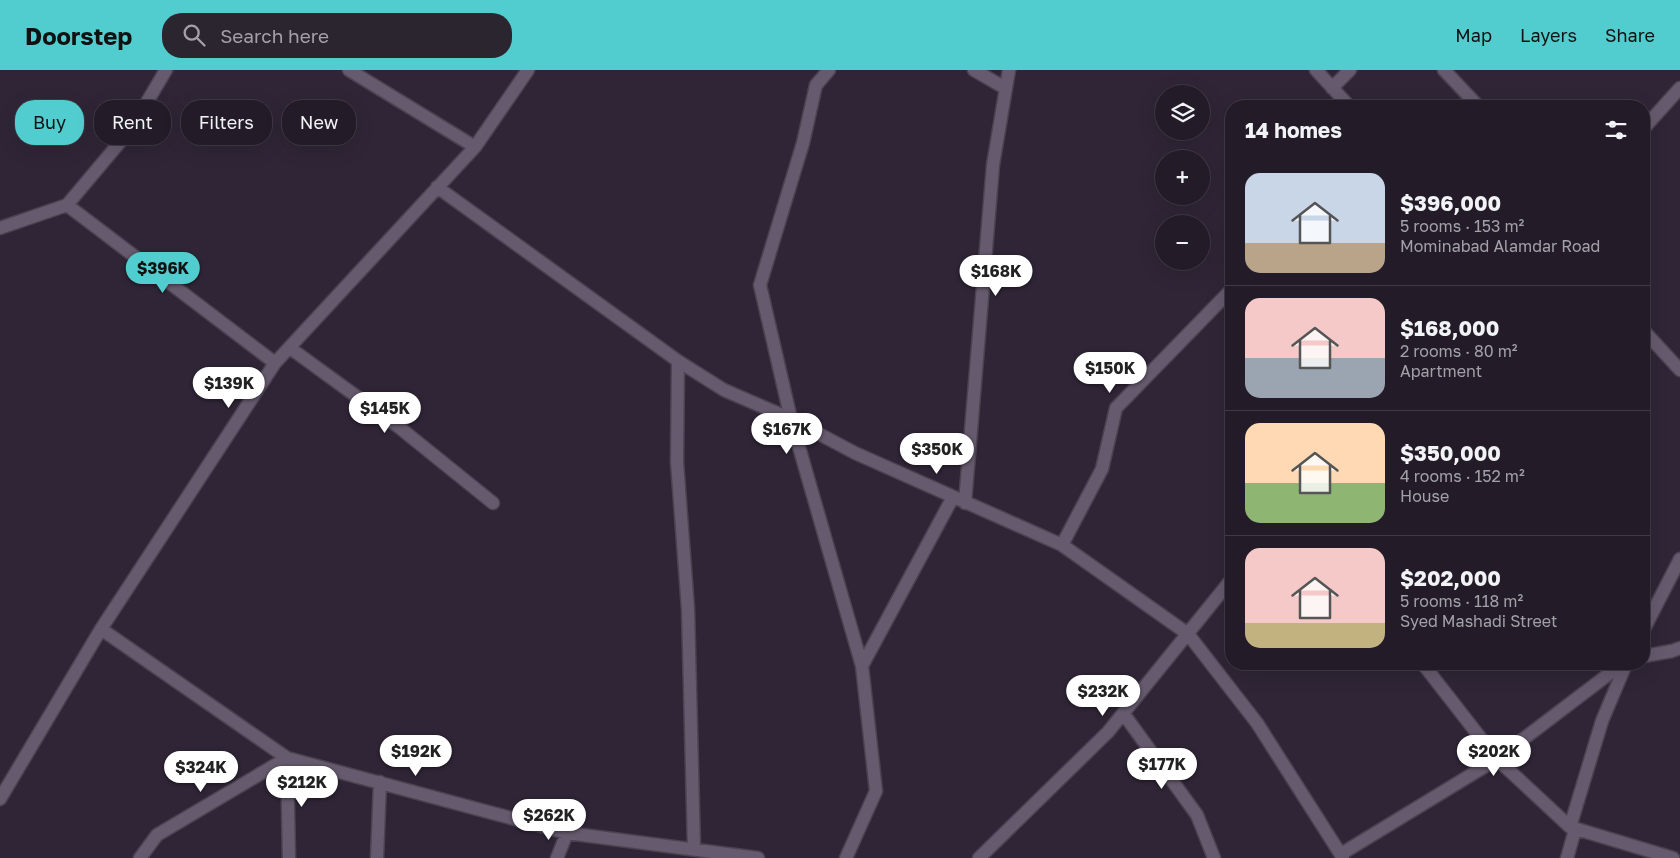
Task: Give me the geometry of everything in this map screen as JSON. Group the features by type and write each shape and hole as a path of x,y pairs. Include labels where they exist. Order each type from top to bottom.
{"street":[{"path":"0,228 67,205 131,129 166,70"},
{"path":"349,70 475,148"},
{"path":"0,798 101,629 275,363 475,148 528,70"},
{"path":"829,70 816,85 803,142 760,285 791,419 862,666 876,791 846,858"},
{"path":"974,70 1005,88"},
{"path":"965,503 993,165 1009,70"},
{"path":"1316,70 1343,100"},
{"path":"1332,88 1350,70"},
{"path":"1444,70 1472,100"},
{"path":"1650,121 1680,88"},
{"path":"437,187 678,361 724,390 791,419 855,453 1062,545 1188,634 1257,723 1342,856 1497,759 1614,670"},
{"path":"67,205 275,363"},
{"path":"1062,545 1102,470 1116,408 1225,296"},
{"path":"1650,338 1680,370"},
{"path":"290,348 400,428 493,503"},
{"path":"678,361 677,462 688,609 694,848"},
{"path":"862,666 952,497"},
{"path":"1650,617 1680,559"},
{"path":"980,858 1108,732 1225,588"},
{"path":"101,629 288,758 567,833 694,848 758,858"},
{"path":"1650,655 1680,648"},
{"path":"1428,670 1497,759 1572,829 1673,858"},
{"path":"1567,858 1572,829 1602,720 1623,670"},
{"path":"1123,713 1197,815 1214,858"},
{"path":"140,858 157,835 288,758"},
{"path":"288,758 289,858"},
{"path":"377,858 380,782"},
{"path":"557,858 567,833"}]}
